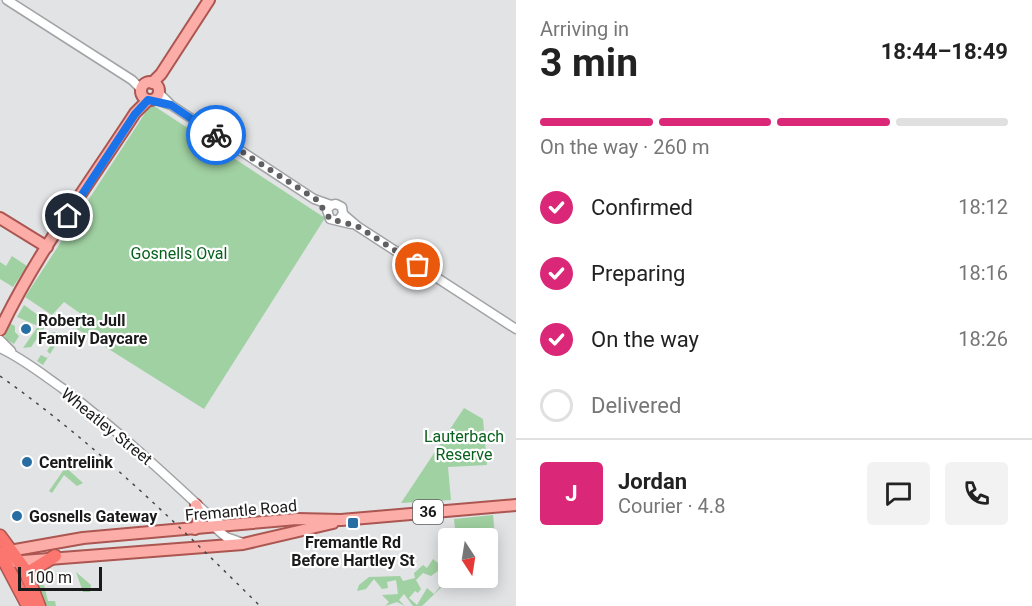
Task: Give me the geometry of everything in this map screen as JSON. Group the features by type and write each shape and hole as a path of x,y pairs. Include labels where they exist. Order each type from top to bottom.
{"highway":[{"path":"0,536 28,606"},
{"path":"7,556 28,579 39,606"},
{"path":"28,579 34,569 65,556"}],"main road":[{"path":"0,330 3,318 47,247 209,0"},
{"path":"0,218 47,247"},
{"path":"195,529 201,517 196,505"},
{"name":"Fremantle Road","path":"7,556 69,539 226,526 298,525 516,506"},
{"name":"Fremantle Road","path":"7,556 65,556 243,544 298,525"},
{"path":"153,551 158,545 157,538"},
{"path":"65,556 69,539"}],"street":[{"path":"7,0 329,208"},
{"path":"329,208 339,205 341,217"},
{"path":"329,208 330,219 341,217 357,226 516,329"},
{"name":"Wheatley Street","path":"0,340 14,354 117,432 196,505 216,522 226,526"},
{"name":"Wheatley Street","path":"0,348 14,354"},
{"name":"Wheatley Street","path":"196,505 214,527 226,537 243,544"}],"green space":[{"name":"Gosnells Oval","path":"151,104 325,218 204,409 72,326 81,314 64,302 52,315 25,297"},
{"path":"12,256 27,266 13,287 0,279 0,262 6,266"},
{"path":"19,304 9,323 15,326 15,332 19,336 14,344 6,339 3,332"},
{"path":"24,305 42,318 38,326 17,317"},
{"path":"41,322 45,327 31,347 23,348"},
{"path":"51,333 62,335 50,354 47,351 56,337"},
{"path":"50,354 43,365 37,361 41,355 47,358"},
{"name":"Lauterbach Reserve","path":"464,408 483,419 487,465 448,467 451,500 401,503"},
{"path":"62,464 83,483 77,486 64,475 52,493 49,491 65,468"},
{"path":"493,515 494,528 455,528 454,519"},
{"path":"433,559 438,563 438,571 431,576 423,573 416,580 421,589 418,593 415,591 409,598 417,605 427,588 434,594 441,588 422,606 413,606 404,594 399,600 405,606 397,602 385,606 389,602 382,595 398,594 396,580 387,582 388,588 382,589 374,579 366,589 357,591 359,585 369,577 400,576 403,581 415,578 414,573 423,565 427,568"},
{"path":"76,572 91,585 90,592 83,592"},
{"path":"37,585 44,585 48,601 55,601 56,606 45,606"}],"railway":[{"path":"0,376 36,402 103,457 260,606"}],"way so far":[{"path":"216,135 317,200 327,210 327,216 330,219 339,219 357,226 418,265"}],"place":[{"name":"Roberta Jull Family Daycare","path":"26,329"},
{"name":"Centrelink","path":"27,462"},
{"name":"Gosnells Gateway","path":"17,516"},
{"name":"Fremantle Rd Before Hartley St","path":"353,523"}],"route":[{"path":"68,216 135,114 148,100 154,99 171,105 216,135"}]}
